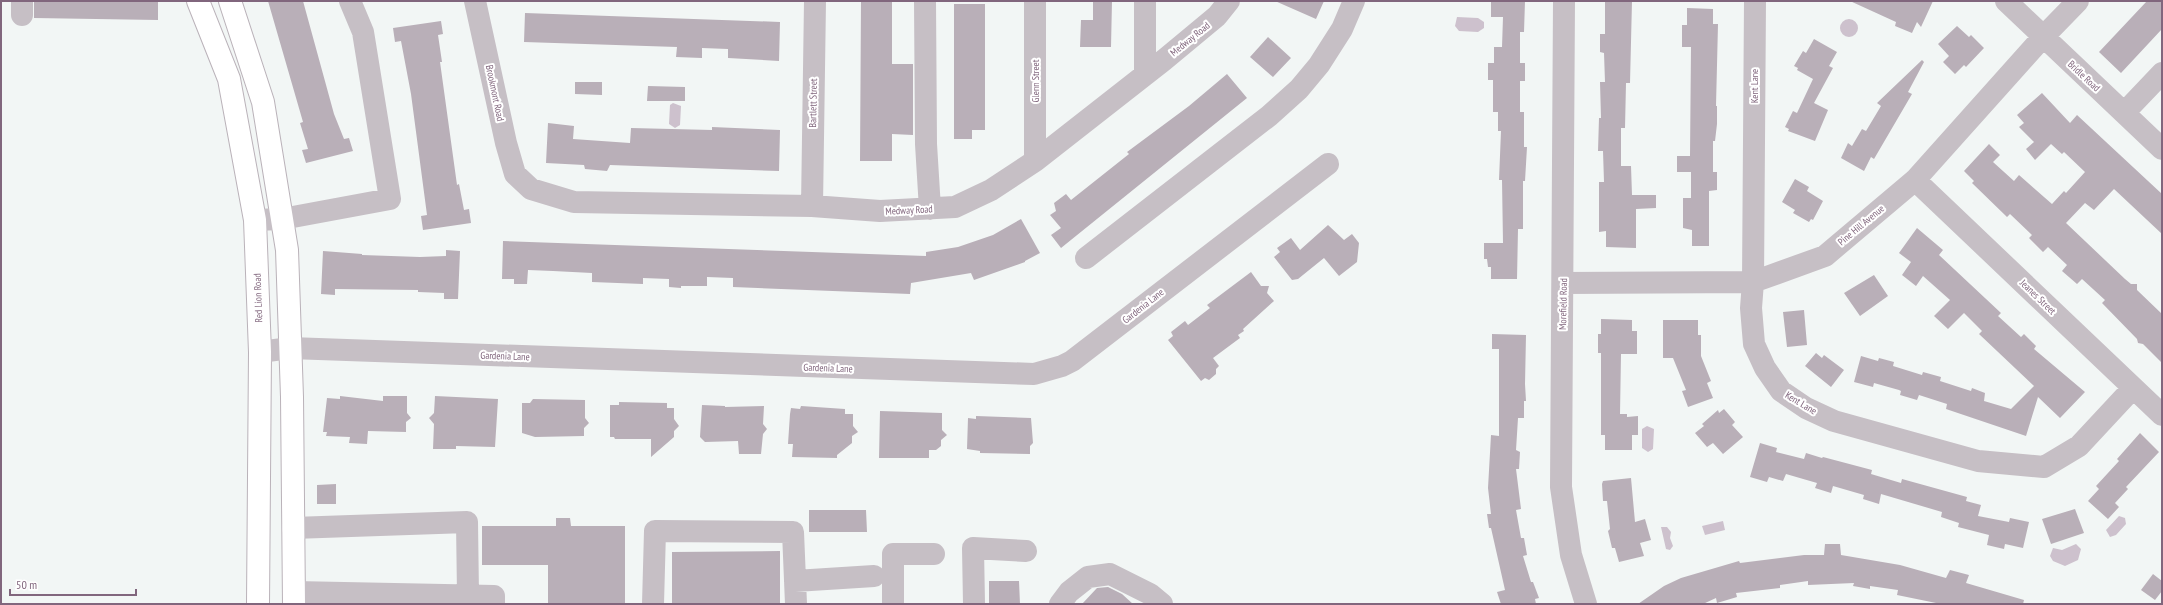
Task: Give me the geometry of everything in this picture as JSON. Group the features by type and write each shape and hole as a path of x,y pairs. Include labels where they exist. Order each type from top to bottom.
{"main road":[{"name":"Red Lion Road","path":"198,1 229,79 255,220 260,352 258,604"},
{"path":"230,1 263,102 287,250 294,598"}],"street":[{"path":"255,220 282,219 390,199 363,32 350,1"},
{"name":"Brookmont Road","path":"475,1 506,143 515,174 523,182"},
{"name":"Bartlett Street","path":"812,206 815,1"},
{"path":"925,1 926,144 930,209"},
{"name":"Glenn Street","path":"1035,1 1035,161"},
{"path":"1145,1 1145,74"},
{"name":"Medway Road","path":"523,182 531,189 574,202 812,206 880,211 955,207 991,190 1035,161 1217,16 1229,1"},
{"path":"1086,258 1269,116 1299,89 1319,65 1342,28 1354,1"},
{"name":"Morefield Road","path":"1564,1 1564,283 1561,487 1571,555 1586,604"},
{"name":"Kent Lane","path":"1755,1 1753,282 1751,308 1754,344 1765,368 1780,391 1806,408 1834,420 1978,461 2044,467 2079,446 2133,388"},
{"name":"Bridle Road","path":"2006,1 2042,37 2162,149"},
{"name":"Pine Hill Avenue","path":"1564,283 1753,282 1825,256 1915,180 2042,37 2078,1"},
{"path":"2124,113 2162,73"},
{"name":"Gardenia Lane","path":"260,352 290,348 1034,374 1062,366 1072,361 1328,164"},
{"name":"Jeanes Street","path":"1915,180 2162,415"},
{"path":"293,528 467,522 468,595"},
{"path":"653,604 655,531 793,532 796,604"},
{"path":"974,604 973,548 1026,551"},
{"path":"893,604 893,554 934,554"},
{"path":"1060,604 1069,592 1088,577 1110,574 1150,594 1162,604"},
{"path":"795,581 874,576"},
{"path":"294,598 468,595 494,596 494,604"}],"shaded area":[{"path":"1457,17 1478,18 1484,22 1484,28 1478,32 1459,31 1455,26"},
{"path":"1849,19 1855,22 1858,28 1855,34 1849,37 1843,34 1840,28 1843,22"},
{"path":"673,103 681,106 680,125 675,128 669,124 670,105"},
{"path":"1647,426 1654,429 1653,449 1648,452 1642,448 1642,429"},
{"path":"2119,516 2125,518 2126,524 2116,535 2110,537 2106,530"},
{"path":"1723,521 1725,530 1705,535 1702,526"},
{"path":"1661,527 1667,527 1671,532 1670,538 1673,546 1670,550 1666,549"},
{"path":"2076,544 2081,549 2078,560 2065,566 2053,561 2050,556 2053,548 2062,550"}],"building":[{"path":"34,1 158,1 158,20 34,18"},
{"path":"268,1 303,1 334,114 344,139 349,138 353,151 306,163 302,150 308,149 300,123 303,122"},
{"path":"861,1 892,1 892,64 913,64 913,135 892,134 892,161 860,161"},
{"path":"1093,1 1112,1 1111,47 1080,47 1081,20 1093,20"},
{"path":"1275,1 1324,1 1316,19"},
{"path":"1491,1 1525,1 1524,32 1520,32 1520,63 1525,63 1525,81 1520,81 1520,112 1524,112 1524,147 1527,147 1525,181 1523,181 1523,229 1518,229 1517,279 1491,279 1491,267 1488,267 1487,259 1484,259 1484,243 1503,243 1502,180 1499,180 1501,131 1498,131 1498,112 1493,112 1493,80 1488,80 1488,63 1494,63 1494,47 1502,47 1503,17 1491,17"},
{"path":"1605,1 1632,1 1630,83 1626,83 1625,128 1621,128 1621,166 1631,166 1632,195 1656,195 1656,208 1636,209 1636,248 1606,247 1606,231 1599,232 1599,182 1604,182 1603,151 1598,151 1599,118 1601,118 1600,82 1605,82 1604,53 1600,52 1600,34 1605,34"},
{"path":"1850,1 1933,1 1921,27 1917,22 1912,33 1895,26 1896,22"},
{"path":"2147,1 2162,1 2162,29 2121,73 2099,52"},
{"path":"954,4 985,4 985,130 972,130 972,139 954,139"},
{"path":"1687,8 1713,9 1713,24 1718,24 1717,124 1715,141 1713,141 1713,172 1717,172 1717,190 1709,191 1709,246 1692,246 1692,230 1683,228 1683,198 1691,198 1691,172 1677,172 1677,156 1690,156 1691,47 1682,47 1682,25 1687,25"},
{"path":"525,13 780,22 779,61 728,58 728,49 702,48 702,58 676,57 677,47 524,42"},
{"path":"441,21 443,34 438,35 442,62 440,62 457,185 459,184 464,210 469,209 471,223 423,230 421,216 427,215 411,94 401,41 395,42 393,28"},
{"path":"1957,26 1969,37 1971,35 1984,48 1966,67 1964,65 1955,74 1943,62 1949,56 1938,44"},
{"path":"1268,37 1291,58 1273,77 1250,57"},
{"path":"1814,39 1837,52 1829,66 1833,68 1814,103 1828,110 1815,141 1788,131 1789,129 1785,127 1793,111 1797,113 1813,79 1797,70 1798,68 1794,66 1803,51 1806,53"},
{"path":"1922,60 1924,62 1908,92 1912,94 1874,159 1871,157 1864,171 1841,158 1848,143 1852,146 1862,129 1866,131 1881,106 1877,103"},
{"path":"1227,74 1247,98 1061,248 1051,235 1061,228 1050,215 1056,211 1054,203 1066,194 1071,200 1129,154 1127,152 1189,106"},
{"path":"575,82 602,82 602,95 575,94"},
{"path":"648,86 685,87 685,101 647,101"},
{"path":"2042,93 2070,123 2077,115 2162,194 2162,234 2114,189 2094,210 2085,203 2066,223 2125,279 2131,284 2137,284 2137,290 2162,314 2162,363 2143,344 2138,343 2137,339 2102,303 2105,300 2082,279 2077,284 2062,271 2067,265 2048,247 2043,252 2029,238 2032,235 2010,214 2007,217 1972,183 1974,181 1964,171 1989,144 2000,155 1993,162 2014,181 2019,175 2052,204 2064,191 2066,193 2085,172 2064,152 2062,154 2051,144 2035,160 2026,149 2034,142 2019,127 2024,123 2017,115"},
{"path":"548,123 574,126 573,139 630,143 631,128 712,130 712,127 780,130 779,171 610,165 607,171 585,169 584,165 546,163"},
{"path":"1795,179 1809,187 1807,191 1823,201 1813,220 1811,219 1809,222 1793,213 1795,210 1782,202"},
{"path":"1021,219 1040,253 1025,262 974,280 971,273 911,283 910,294 733,287 733,278 707,277 707,286 681,286 681,288 669,287 669,279 643,278 643,284 592,282 592,273 528,270 527,284 514,284 514,279 502,279 503,241 926,256 926,252 958,247 993,235"},
{"path":"1328,225 1344,240 1352,234 1359,243 1357,262 1339,276 1324,258 1298,279 1292,280 1274,257 1280,252 1277,248 1291,238 1300,250"},
{"path":"1917,228 1943,250 1939,255 2001,313 1998,316 2021,337 2024,334 2036,346 2034,349 2085,392 2060,418 2038,397 2026,436 1946,409 1947,404 1919,395 1917,400 1900,395 1901,391 1899,390 1874,383 1873,387 1854,382 1861,356 1878,361 1879,358 1894,362 1893,366 1922,375 1923,372 1941,377 1940,381 1971,391 1972,388 1985,393 1984,401 2011,409 2034,386 1979,334 1982,331 1964,313 1948,329 1934,316 1950,300 1923,276 1916,286 1902,275 1911,262 1899,253"},
{"path":"446,250 460,251 458,299 444,299 444,293 418,292 418,290 335,289 335,295 321,294 323,251 362,255 420,257 446,256"},
{"path":"1251,272 1261,286 1269,286 1267,293 1274,301 1243,329 1244,331 1238,335 1240,338 1213,358 1219,366 1216,369 1216,374 1209,380 1205,378 1201,381 1168,340 1173,336 1171,332 1185,321 1188,325 1210,308 1207,305"},
{"path":"1874,275 1888,296 1860,316 1844,293"},
{"path":"1804,310 1807,345 1787,347 1783,312"},
{"path":"1601,319 1632,320 1632,331 1637,331 1637,354 1621,354 1620,414 1627,414 1627,417 1638,416 1638,435 1632,435 1632,450 1605,450 1605,435 1601,435 1601,353 1598,353 1598,334 1601,334"},
{"path":"1663,320 1698,320 1698,335 1701,335 1701,356 1711,381 1707,383 1713,398 1688,407 1682,391 1686,390 1673,358 1663,358"},
{"path":"1492,334 1526,335 1526,401 1524,401 1524,418 1518,418 1516,450 1520,452 1519,469 1516,469 1521,509 1516,510 1521,538 1524,538 1527,555 1523,556 1531,582 1533,582 1539,598 1535,599 1536,604 1501,604 1497,592 1505,590 1491,528 1489,528 1487,514 1491,514 1488,488 1491,435 1499,436 1499,349 1492,349"},
{"path":"1816,353 1822,358 1824,355 1844,370 1831,387 1805,366"},
{"path":"340,396 383,401 383,396 407,396 407,413 411,418 406,422 406,432 368,431 367,444 349,443 350,437 326,436 327,432 323,432 327,398 340,399"},
{"path":"435,396 498,399 495,447 456,446 456,449 433,449 434,424 429,418 434,413"},
{"path":"533,399 585,400 585,418 589,423 584,428 584,436 535,437 522,433 522,403 530,403"},
{"path":"619,402 667,403 667,408 674,408 674,419 679,426 674,431 674,437 651,457 651,439 615,439 614,437 610,437 610,405 619,405"},
{"path":"702,405 725,407 764,406 763,424 767,429 763,434 761,454 739,454 738,441 705,442 700,437"},
{"path":"801,406 845,409 845,414 853,414 853,426 858,432 852,436 852,443 837,455 837,458 792,457 793,444 788,444 791,408 800,409"},
{"path":"1724,409 1735,422 1732,425 1743,437 1723,454 1713,443 1707,447 1695,433 1704,426 1702,424 1718,410 1719,413"},
{"path":"880,411 942,413 942,430 947,435 941,440 941,446 936,450 929,450 929,458 879,458"},
{"path":"976,416 1031,418 1033,443 1030,446 1030,454 980,453 980,451 967,449 968,418 976,419"},
{"path":"2140,433 2159,452 2126,487 2128,489 2115,503 2119,507 2108,519 2088,501 2099,489 2096,486 2119,461 2117,459"},
{"path":"1760,443 1777,448 1776,452 1804,459 1806,453 1822,458 1823,457 1872,470 1871,474 1901,483 1902,479 1967,497 1966,501 1981,505 1978,516 2009,522 2010,518 2029,522 2023,548 2005,544 2004,549 1987,545 1989,535 1958,527 1959,523 1941,517 1942,512 1881,494 1879,504 1863,499 1864,495 1833,486 1831,493 1815,488 1817,483 1786,474 1783,481 1769,477 1767,482 1750,477"},
{"path":"1631,478 1635,522 1645,519 1651,540 1640,543 1644,556 1619,562 1615,548 1612,548 1608,531 1610,529 1607,501 1603,501 1602,484 1603,481"},
{"path":"336,484 336,504 317,504 317,485"},
{"path":"2075,509 2084,533 2051,544 2042,519"},
{"path":"809,510 866,510 867,532 809,532"},
{"path":"556,518 570,518 571,526 625,526 625,604 548,604 548,565 482,565 482,526 556,526"},
{"path":"1825,544 1840,544 1841,555 1900,565 1946,578 1950,570 1969,575 1966,583 2024,600 2023,604 1941,604 1897,595 1898,590 1870,586 1870,589 1853,586 1854,583 1808,585 1808,581 1780,585 1780,588 1736,593 1737,597 1717,603 1716,598 1703,604 1638,604 1664,586 1681,578 1739,561 1740,563 1804,555 1824,555"},
{"path":"780,551 780,604 672,604 672,552"},
{"path":"2153,574 2162,581 2162,591 2155,600 2141,590"},
{"path":"989,581 1019,581 1020,604 989,604"},
{"path":"1108,587 1122,594 1133,604 1082,604 1097,588"}]}
